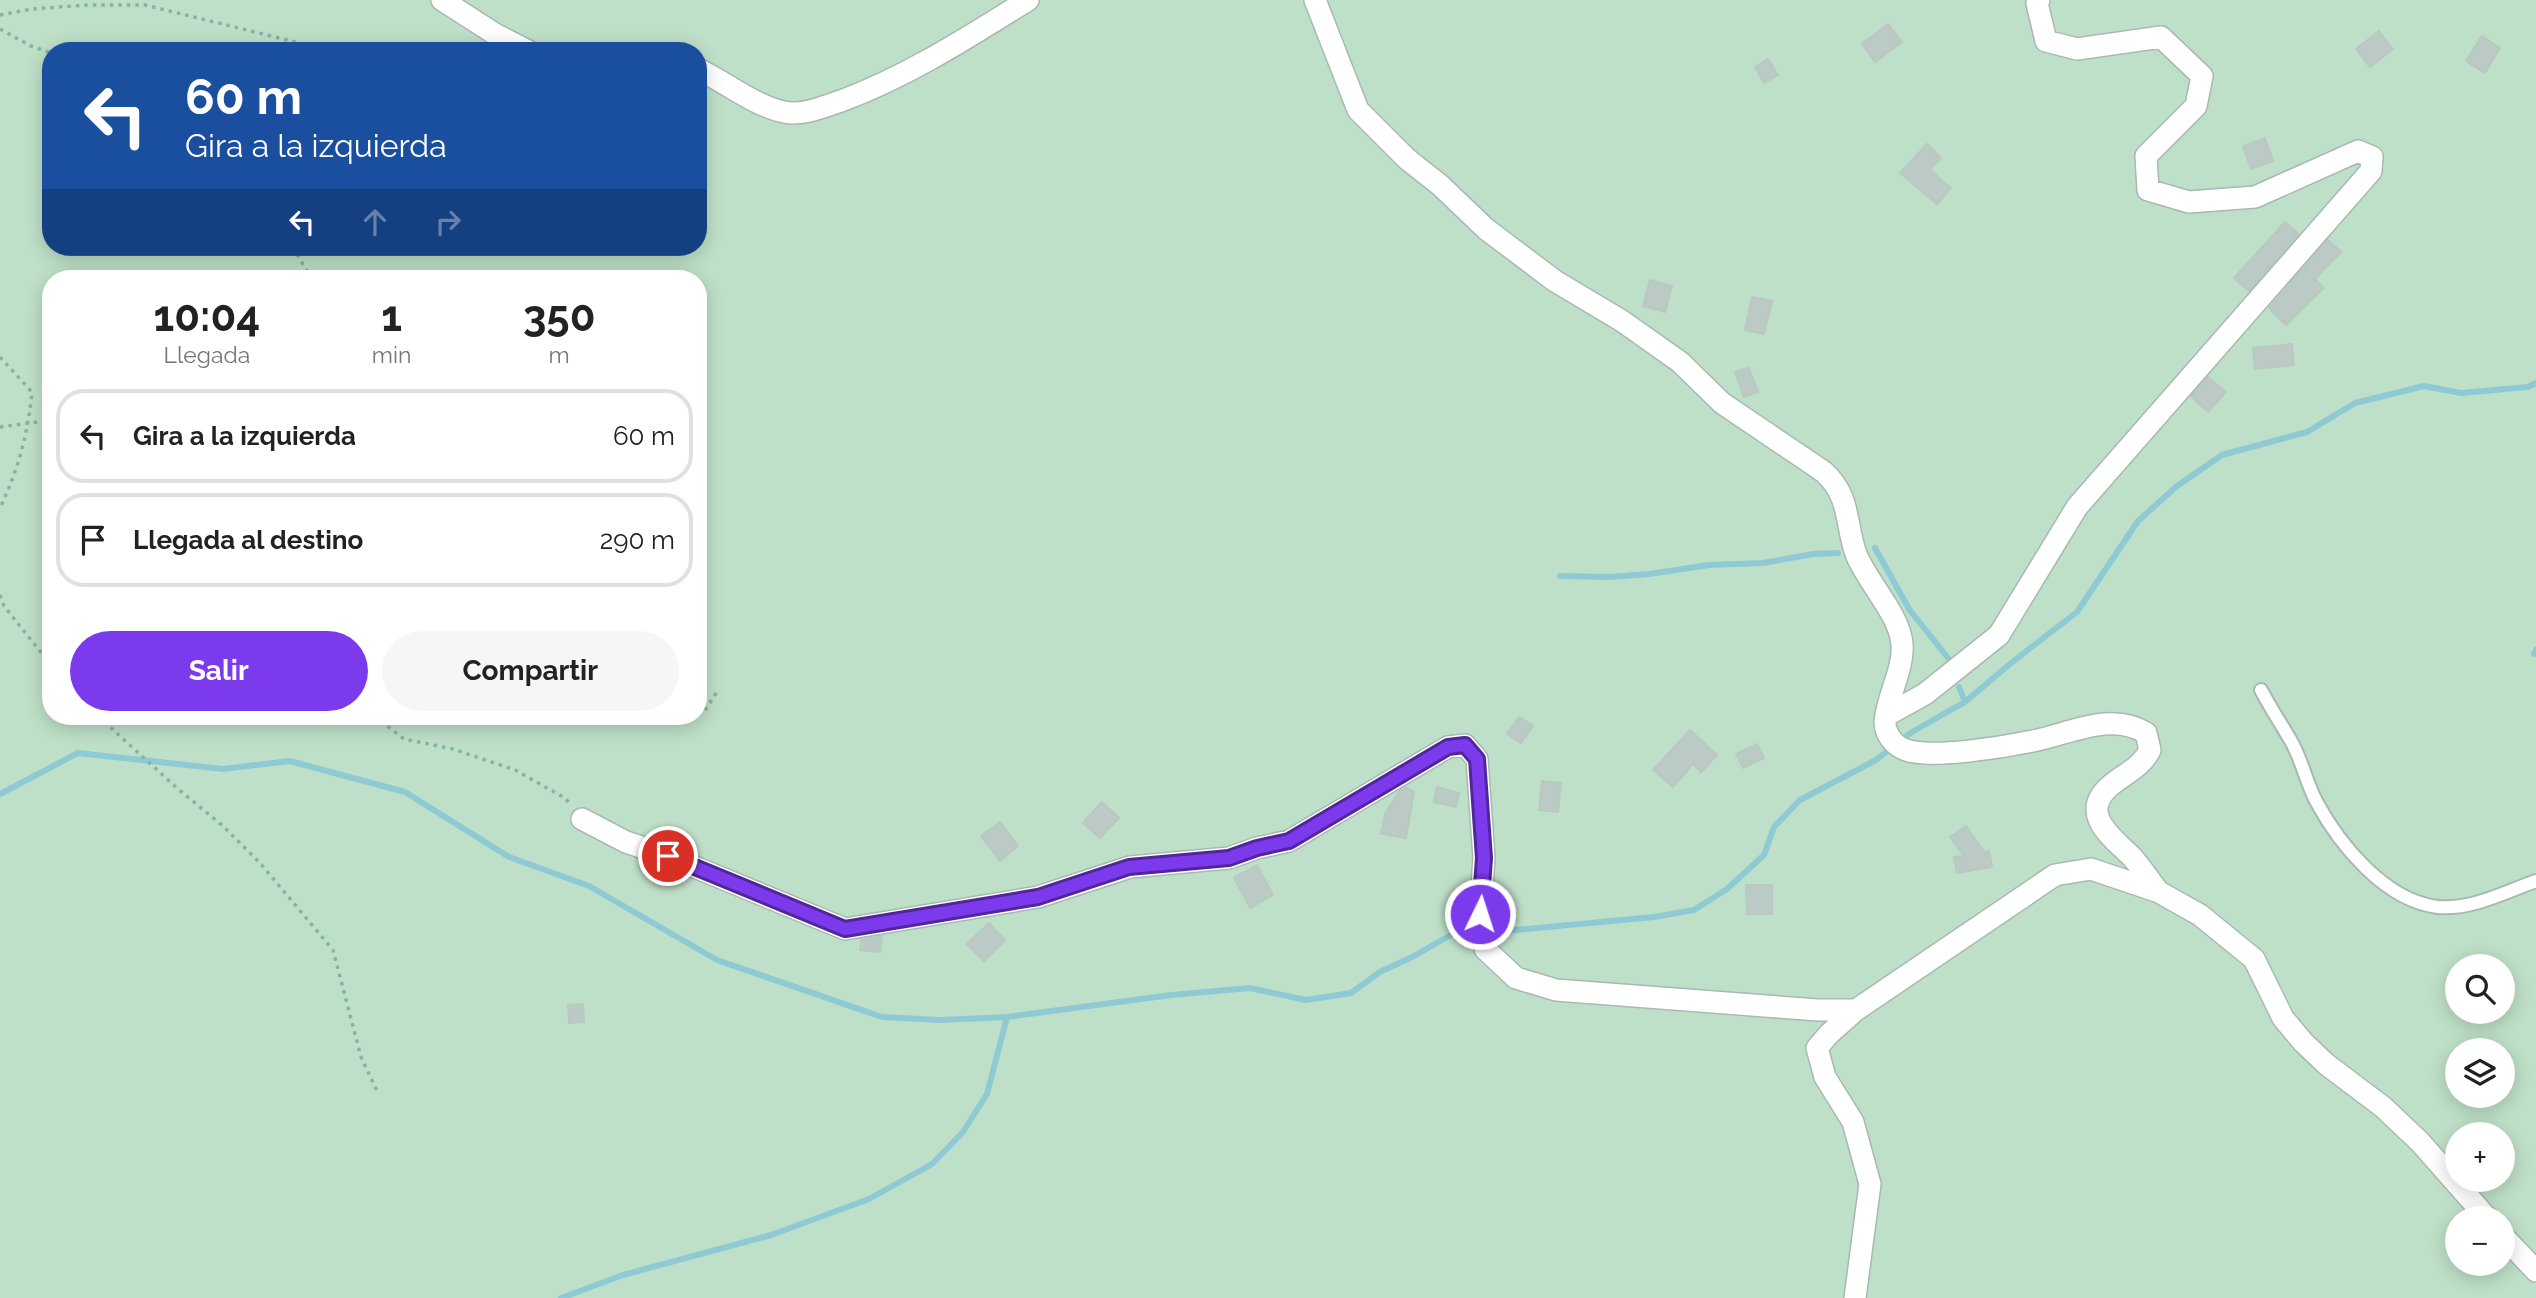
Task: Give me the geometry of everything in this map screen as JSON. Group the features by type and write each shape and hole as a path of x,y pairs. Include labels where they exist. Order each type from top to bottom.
{"street":[{"path":"442,0 511,42"},
{"path":"707,74 783,112 803,113 868,91 904,75 1028,0"},
{"path":"1315,0 1358,110 1407,159 1440,185 1486,229 1555,281 1622,321 1681,362 1722,403 1824,472 1837,484 1844,499 1857,555 1899,628 1902,652 1885,723 1889,736 1897,746 1921,753 2032,742 2103,724 2128,724 2146,733 2150,750 2146,758 2138,767 2109,786 2101,797 2098,810 2100,825 2109,837 2133,858 2159,892"},
{"path":"1887,715 1925,694 1999,635 2077,507 2371,171 2372,157 2358,151 2255,197 2189,202 2148,190 2146,156 2196,106 2202,76 2161,37 2077,49 2046,41 2037,3 2039,0"},
{"path":"582,819 626,842 668,856 845,929 1038,897 1129,867 1229,858 1289,841 1448,747 1465,745 1477,759 1484,858 1480,914 1485,949 1516,978 1556,990 1818,1010 1856,1010"},
{"path":"1855,1298 1871,1184 1853,1122 1825,1077 1817,1048 1856,1010 2056,875 2091,869 2159,892 2200,915 2254,959 2283,1018 2303,1042 2326,1064 2383,1107 2420,1142 2476,1206"},
{"path":"2515,1249 2536,1271"}],"lane":[{"path":"2260,690 2292,743 2316,800 2340,839 2382,883 2404,896 2438,906 2485,901 2536,881"}],"path":[{"path":"0,15 32,9 86,5 145,5 295,42"},
{"path":"0,29 42,50"},
{"path":"0,357 32,392 29,423 15,476 0,508"},
{"path":"0,427 42,421"},
{"path":"0,595 5,606 42,653"},
{"path":"707,707 719,689"},
{"path":"108,725 223,826 260,863 333,950 361,1057 377,1091"},
{"path":"386,725 404,739 453,749 515,770 565,798 582,819"}],"green space":[{"path":"0,0 2536,0 2536,1298 0,1298"}],"building":[{"path":"1888,24 1902,42 1875,62 1862,44"},
{"path":"2379,31 2393,49 2370,67 2356,49"},
{"path":"2482,36 2500,48 2485,73 2466,61"},
{"path":"1768,59 1778,75 1764,83 1755,67"},
{"path":"2265,138 2273,161 2251,169 2243,146"},
{"path":"1927,144 1941,158 1930,170 1951,188 1937,204 1900,173"},
{"path":"2285,222 2299,234 2249,291 2234,278"},
{"path":"2328,240 2341,252 2315,279 2324,288 2286,325 2269,308"},
{"path":"1650,280 1672,286 1665,312 1643,306"},
{"path":"1752,297 1772,301 1764,334 1745,330"},
{"path":"2292,344 2294,365 2255,369 2253,348"},
{"path":"1749,368 1758,392 1744,397 1735,372"},
{"path":"2208,377 2226,392 2208,412 2191,396"},
{"path":"1519,717 1533,726 1521,743 1507,734"},
{"path":"1690,730 1717,755 1701,772 1693,764 1673,787 1653,770"},
{"path":"1757,744 1764,758 1743,768 1736,754"},
{"path":"1542,781 1561,783 1558,812 1539,810"},
{"path":"1406,787 1414,792 1406,838 1381,834 1385,814 1399,791"},
{"path":"1437,787 1459,793 1456,807 1434,802"},
{"path":"1102,802 1119,818 1100,838 1083,823"},
{"path":"1000,822 1018,846 1000,861 981,836"},
{"path":"1966,826 1984,852 1989,851 1992,867 1957,873 1954,857 1964,856 1950,837"},
{"path":"1257,865 1273,895 1250,908 1234,878"},
{"path":"1746,885 1772,885 1772,914 1747,914"},
{"path":"989,923 1005,940 984,961 967,944"},
{"path":"882,936 880,952 860,950 861,940"},
{"path":"583,1004 584,1022 569,1023 568,1005"}],"waterway":[{"path":"0,794 78,753 223,769 290,761 405,792 509,857 589,886 717,960 882,1017 940,1020 1007,1017 1171,995 1250,988 1306,1000 1351,993 1380,972 1461,929 1515,930 1654,917 1694,910 1727,889 1764,855 1774,827 1800,800 1876,760 1912,732 1965,702 2077,612 2138,521 2177,486 2222,455 2307,432 2355,403 2424,386 2461,393 2528,387 2536,383"},
{"path":"1875,548 1909,609 1948,658"},
{"path":"1560,576 1609,577 1649,574 1709,565 1763,563 1813,554 1838,553"},
{"path":"2534,654 2536,650"},
{"path":"1959,687 1965,702"},
{"path":"561,1298 623,1275 771,1235 869,1199 932,1164 963,1132 987,1094 1007,1017"}],"route":[{"path":"668,856 845,929 1038,897 1129,867 1229,858 1289,841 1448,747 1465,745 1477,759 1484,858 1480,914"}]}
